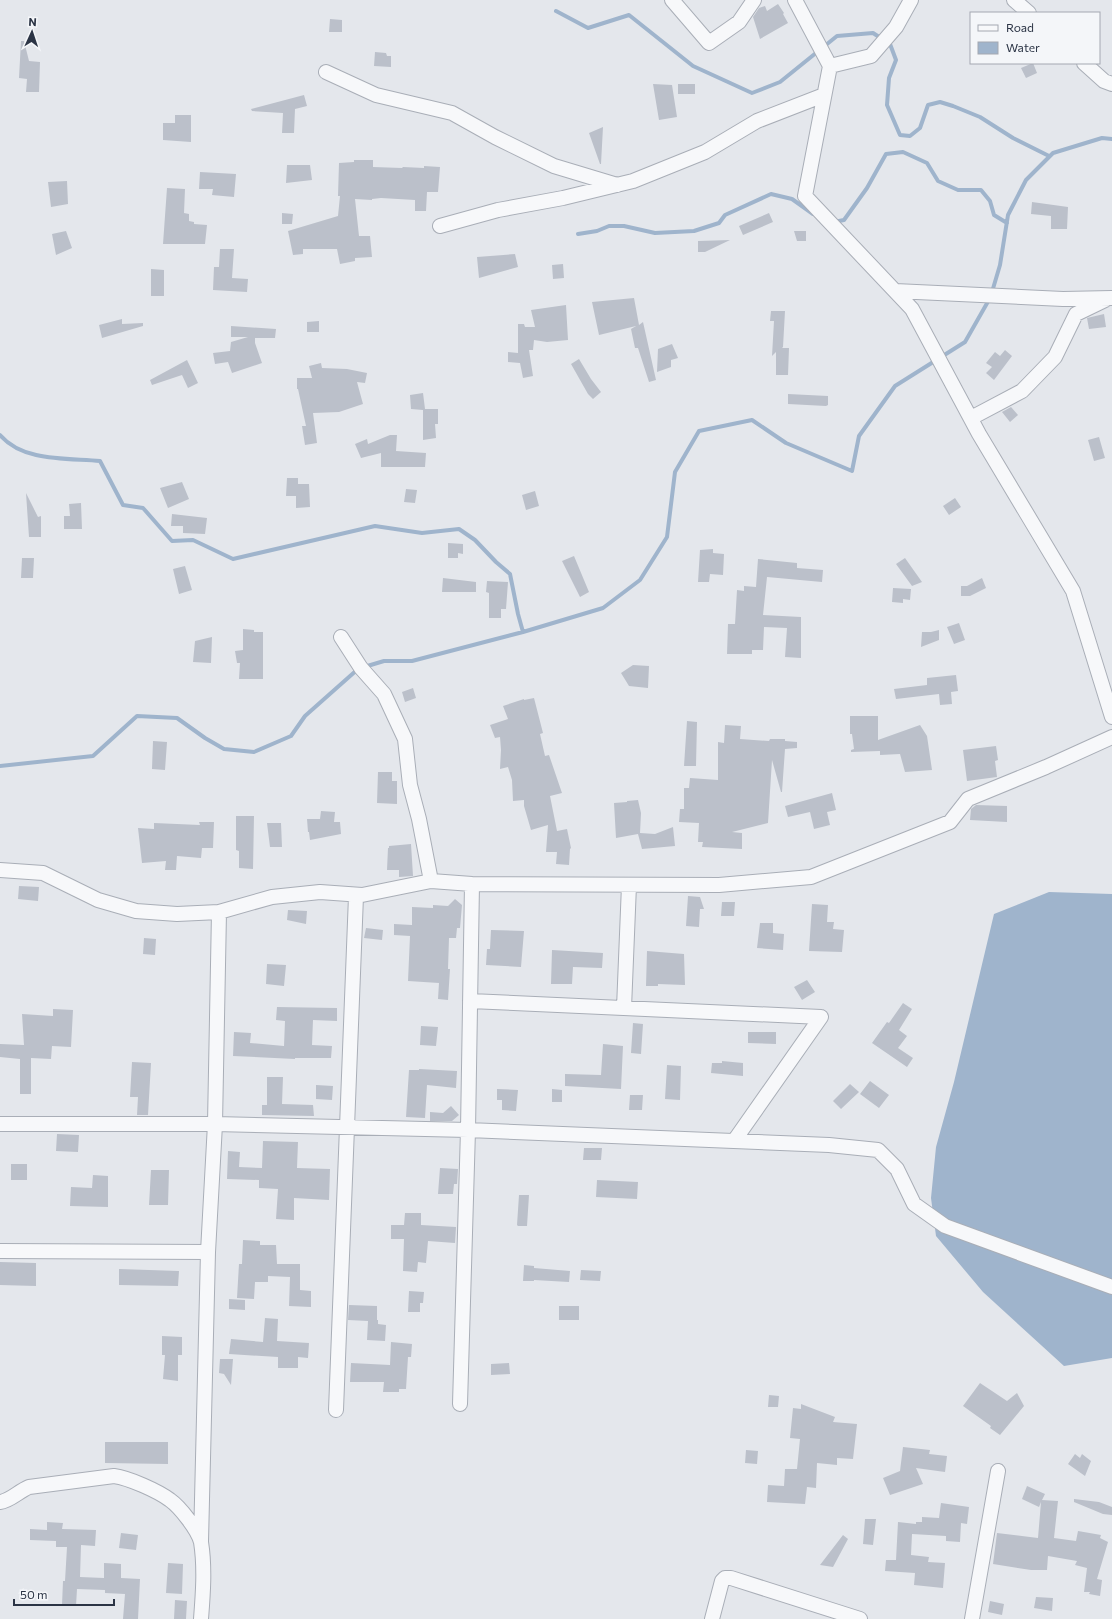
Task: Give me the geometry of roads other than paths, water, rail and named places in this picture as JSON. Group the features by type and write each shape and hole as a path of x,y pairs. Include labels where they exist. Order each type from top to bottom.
{"street":[{"path":"672,0 709,42 739,22 754,0"},
{"path":"795,0 830,66 805,196 912,310 971,418 1073,591 1112,717"},
{"path":"830,66 871,56 896,27 911,0"},
{"path":"1014,0 1028,12"},
{"path":"1085,64 1104,81 1112,84"},
{"path":"326,72 376,95 452,113 495,137 554,166 617,185"},
{"path":"440,226 498,210 563,198 633,181 705,152 757,121 824,96"},
{"path":"895,291 1063,299 1111,297"},
{"path":"971,418 1022,391 1055,357 1076,314 1111,297"},
{"path":"341,637 361,668 384,694 405,739 410,785 419,819 431,881"},
{"path":"0,870 43,873 98,900 136,911 177,914 219,912 272,897 320,892 356,896 431,881 472,884 719,885 811,877 950,822 968,799 1046,767 1112,737"},
{"path":"460,1404 468,1130 472,884"},
{"path":"624,1008 629,885"},
{"path":"336,1410 356,896"},
{"path":"201,1619 203,1587 200,1541 208,1252 215,1124 219,912"},
{"path":"470,1001 821,1017 734,1141"},
{"path":"0,1124 215,1124 468,1130 829,1145 878,1150 897,1169 914,1204 945,1226 1112,1288"},
{"path":"0,1251 208,1252"},
{"path":"972,1619 998,1471"},
{"path":"0,1502 4,1502 20,1490 35,1486 114,1476 123,1477 171,1500 190,1522 200,1541"},
{"path":"712,1619 722,1581 725,1578 731,1578 860,1619"}],"water":[{"path":"1049,892 1112,894 1112,1358 1064,1366 983,1292 936,1236 931,1198 936,1147 954,1082 994,914"}],"waterway":[{"path":"556,11 588,28 629,15 693,66 752,93 780,82 837,36 873,33 890,44 896,60 889,78 887,105 900,135 910,136 920,128 928,105 940,102 980,117 1013,138 1049,156"},
{"path":"992,292 1000,265 1008,215 1026,180 1053,153 1102,138 1112,139"},
{"path":"834,222 844,220 867,188 886,154 903,152 927,163 938,181 958,190 981,190 990,201 994,215 1007,223"},
{"path":"578,234 597,231 609,226 624,226 655,233 694,231 719,223 725,215 771,194 792,199 813,214"},
{"path":"364,667 384,661 412,661 523,632 603,608 640,580 667,537 675,472 699,431 752,420 786,443 852,471 859,436 895,386 965,342 990,298"},
{"path":"0,435 10,444 33,454 60,459 100,461 123,505 143,508 172,541 193,540 233,559 375,526 422,533 459,529 475,540 510,574 523,632"},
{"path":"0,766 93,756 137,716 177,718 205,738 224,749 254,752 291,736 305,716 358,669"}]}
